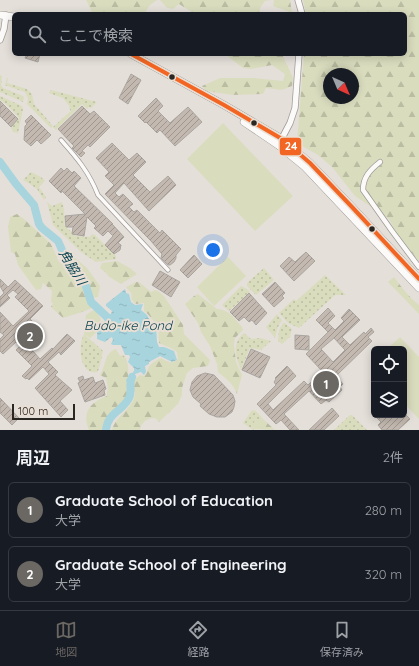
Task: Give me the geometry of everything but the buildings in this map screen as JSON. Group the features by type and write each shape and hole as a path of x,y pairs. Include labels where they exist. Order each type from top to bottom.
{"main road":[{"path":"135,56 204,95 280,142 310,163 419,280"},
{"path":"280,142 325,187 419,288"}],"street":[{"path":"298,0 301,12"},
{"path":"0,40 4,29 3,15"},
{"path":"280,142 293,116 295,108 299,56"},
{"path":"61,140 80,162 92,180 98,195 168,270"},
{"path":"380,162 370,170 366,176 363,183 363,190 419,266"}],"green space":[{"path":"86,0 157,0 150,5 145,12 92,12"},
{"path":"160,0 270,0 265,1 260,8 260,12 192,12 179,4 173,9 167,8"},
{"path":"274,0 290,0 292,12 289,12 273,6"},
{"path":"303,0 419,0 419,261 398,236 389,219 355,196 332,167 318,155 297,143 304,56 407,56 407,12 306,12"},
{"path":"228,56 283,56 293,78 292,86 282,90 266,88 263,94 233,95 206,91 202,86 220,78 253,78 283,81 285,74 272,65 251,69 243,68"},
{"path":"0,75 2,76 1,85 3,88 23,96 23,102 0,92"},
{"path":"7,78 7,83 27,89 32,94 34,104 53,126 51,128 27,104 28,98 25,92 5,85"},
{"path":"51,90 97,102 91,108 89,107 87,109 82,104 56,130 53,127 71,111 69,108 70,107 63,98 49,93"},
{"path":"0,96 22,106 23,109 18,133 13,132 11,128 19,118 0,100"},
{"path":"223,123 293,196 255,231 187,159"},
{"path":"31,172 41,177 45,181 39,187 46,197 44,200 37,189 23,180"},
{"path":"47,202 52,206 62,202 65,226 76,236 90,237 92,234 95,235 116,256 116,259 96,262 81,252 53,225"},
{"path":"17,214 51,244 59,262 68,268 74,257 87,268 100,286 98,297 89,298 92,308 63,318 51,307 53,303 51,302 52,291 43,283 41,289 36,290 18,265 15,254 11,252 8,227 10,217"},
{"path":"228,257 246,276 214,306 197,287"},
{"path":"117,261 130,268 137,274 121,284 108,276 100,268 102,263"},
{"path":"264,268 274,280 256,295 247,286 247,283"},
{"path":"325,275 346,295 335,295 299,328 288,323 279,313 294,299 296,301"},
{"path":"394,277 403,289 419,305 419,314 388,282"},
{"path":"139,282 151,292 155,290 164,296 183,325 184,334 210,360 208,366 193,368 187,373 182,388 182,395 178,404 159,422 155,418 152,418 143,423 140,430 112,430 117,420 132,403 135,392 132,389 133,381 140,375 144,376 151,364 161,358 168,362 176,361 178,359 177,352 159,343 158,324 144,311 144,303 136,304 132,300 131,293 126,287"},
{"path":"241,286 250,292 229,311 222,305"},
{"path":"198,294 217,309 221,309 228,313 242,327 243,330 235,338 234,345 236,362 242,375 237,394 231,384 218,372 217,364 210,346 201,332 198,323 185,304"},
{"path":"95,309 101,319 97,332 90,338 84,334 86,315"},
{"path":"277,314 282,320 275,338 266,327"},
{"path":"283,323 292,329 290,337 282,344 278,341 279,330"},
{"path":"244,333 251,339 260,338 271,341 261,350 250,348 241,370 236,355 236,345"},
{"path":"84,334 103,351 97,372 91,372 83,364 81,345"},
{"path":"400,337 419,357 419,419 407,406 407,346 390,346"},
{"path":"116,349 120,356 123,355 127,361 130,393 123,403 110,414 104,430 89,430 86,418 87,413 89,408 96,401 107,396 108,389 106,378 100,375 109,353"},
{"path":"252,410 256,411 264,420 256,419 252,426 254,429 253,430 243,423"},
{"path":"350,415 352,415 367,430 334,430"},
{"path":"256,419 264,420 275,430 254,429 252,426"}],"water":[{"name":"Budo-ike Pond","path":"125,289 126,293 129,294 131,302 135,305 143,304 141,310 147,315 151,323 156,326 157,342 159,347 164,347 174,351 177,360 172,362 160,356 149,362 149,364 145,366 146,372 144,375 141,372 135,374 132,380 133,385 131,388 126,380 134,371 134,368 128,362 130,357 129,355 125,355 121,345 111,344 113,340 112,337 105,342 97,339 97,333 101,324 105,321 100,311 101,309 107,314 111,314 112,311 106,306 106,304"}],"waterway":[{"name":"角脇川","path":"0,162 34,205 39,224 58,241 66,259 84,280 91,302 107,317"},
{"name":"角脇川","path":"106,430 109,419 126,403 129,398 131,393 130,382 132,377"}],"transit line":[{"name":"24","path":"135,56 282,139 310,163 419,279"}],"place":[{"name":"Graduate School of Engineering","path":"30,336"},
{"name":"Graduate School of Education","path":"326,384"}]}
